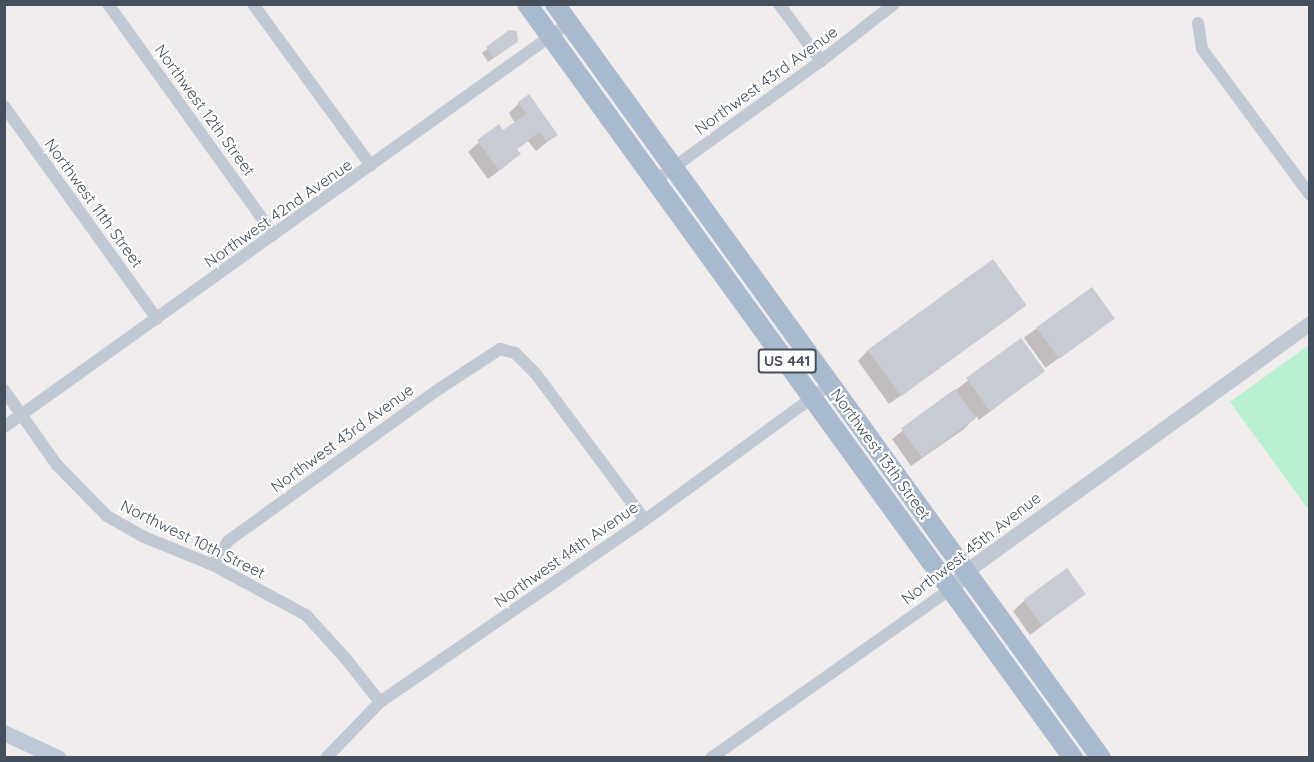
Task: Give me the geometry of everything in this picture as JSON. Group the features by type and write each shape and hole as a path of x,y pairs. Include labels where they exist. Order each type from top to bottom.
{"main road":[{"name":"Northwest 13th Street","path":"527,4 1070,754"},
{"name":"Northwest 13th Street","path":"555,4 1101,758"},
{"path":"4,733 58,758"},
{"path":"1070,754 1076,749 1086,758"}],"street":[{"name":"Northwest 12th Street","path":"108,4 274,235"},
{"path":"253,4 371,166"},
{"path":"779,4 821,61"},
{"name":"Northwest 43rd Avenue","path":"656,180 821,61 894,4"},
{"path":"1198,22 1202,48 1310,195"},
{"name":"Northwest 42nd Avenue","path":"4,427 569,23"},
{"name":"Northwest 11th Street","path":"4,106 157,319"},
{"name":"Northwest 45th Avenue","path":"711,758 951,589 966,571 1310,323"},
{"name":"Northwest 43rd Avenue","path":"213,565 228,541 436,391 500,349 514,353 536,374 645,520"},
{"name":"Northwest 44th Avenue","path":"326,758 380,702 645,520 831,384"},
{"name":"Northwest 10th Street","path":"4,390 57,465 107,516 144,537 213,565 306,615 346,659 380,702"}],"green space":[{"path":"1309,345 1309,510 1230,402"}],"building":[{"path":"509,30 517,31 518,42 493,58 486,47"},
{"path":"529,94 558,135 547,142 539,132 517,149 521,154 499,170 477,140 499,124 503,130 526,114 518,102"},
{"path":"993,259 1027,305 901,396 868,350"},
{"path":"1092,287 1115,319 1059,359 1036,328"},
{"path":"1021,338 1045,371 990,411 966,378"},
{"path":"955,389 976,418 922,458 901,428"},
{"path":"1067,568 1086,594 1042,626 1023,600"}]}
